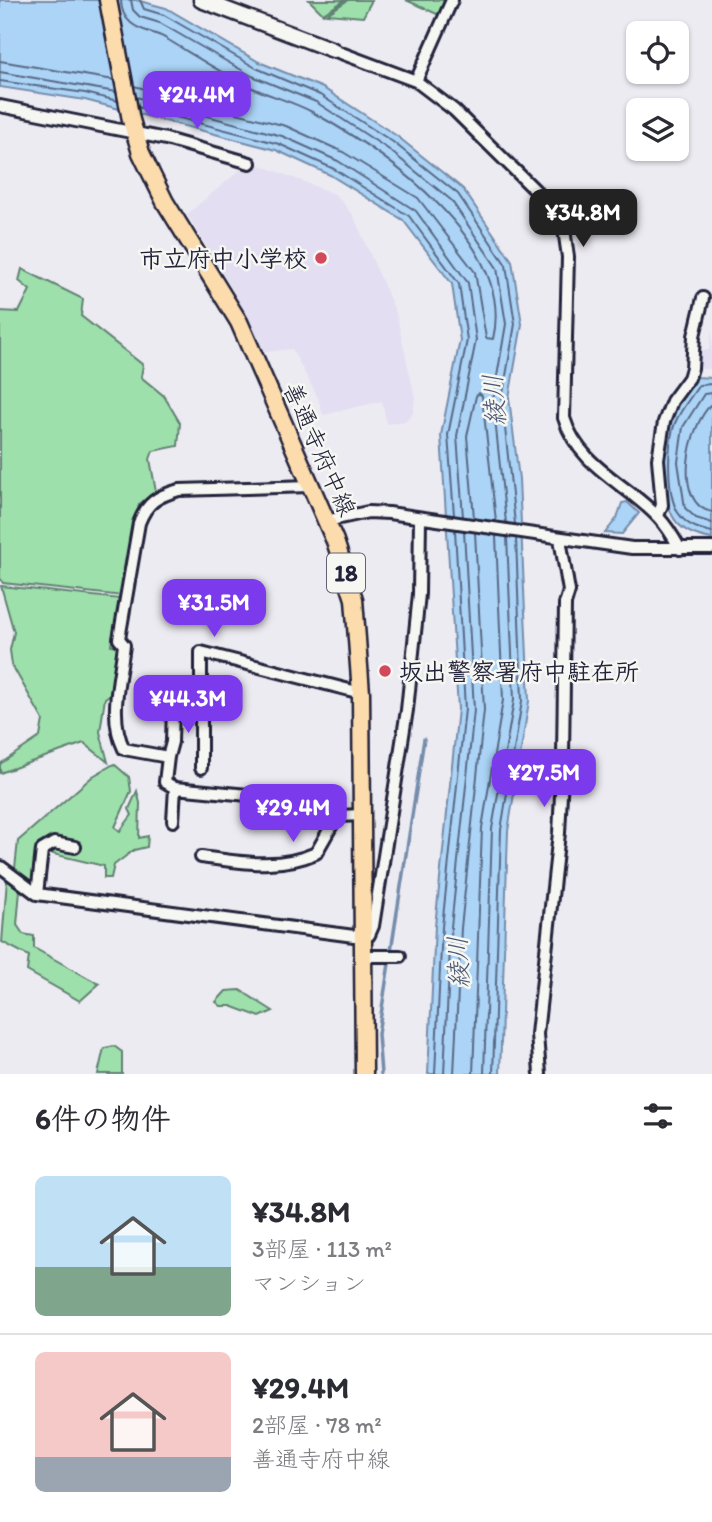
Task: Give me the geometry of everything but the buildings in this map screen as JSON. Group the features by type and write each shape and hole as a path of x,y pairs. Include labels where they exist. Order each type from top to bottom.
{"main road":[{"name":"善通寺府中線","path":"107,0 132,127 165,202 239,322 327,521 354,599 361,693 363,1074"}],"street":[{"path":"201,0 416,81 454,110 526,181 564,229 568,257 564,418 570,436 584,455 658,516 680,549"},
{"path":"416,81 452,0"},
{"path":"0,106 132,127 250,163"},
{"path":"658,516 662,505 658,459 664,422 672,401 689,378 702,298"},
{"path":"167,757 124,748 117,735 116,706 124,645 119,639 139,523 145,506 161,495 179,490 311,486"},
{"path":"327,521 368,512 632,548 712,548"},
{"path":"1,867 37,894 369,935 373,926 407,710 419,594 422,518"},
{"path":"540,1074 537,1034 564,756 565,604 569,592 560,540"},
{"path":"201,768 201,652 361,693"},
{"path":"173,707 172,742 167,757 165,782 176,788 248,795"},
{"path":"173,821 176,788"},
{"path":"201,857 258,864 295,860 316,853 337,816 363,816"},
{"path":"37,894 42,850 54,843 75,847"},
{"path":"362,956 392,956"}],"shaded area":[{"path":"255,163 335,194 353,215 396,313 415,397 413,413 406,421 387,424 382,401 323,415 318,398 292,349 264,352 231,287 187,214 245,166"},
{"path":"712,329 712,369 697,369 700,350 709,350"}],"green space":[{"path":"309,0 345,0 323,14"},
{"path":"348,0 372,0 363,17 327,14"},
{"path":"406,0 446,0 439,15"},
{"path":"22,269 83,299 81,316 143,365 141,377 164,396 180,423 178,446 153,451 150,459 156,492 139,504 123,596 3,583 0,578 0,311 19,312 30,290 19,281"},
{"path":"1,586 121,599 111,645 118,646 112,693 105,698 100,732 108,762 84,743 0,773 0,764 40,737 43,720 12,665 10,650 14,632"},
{"path":"114,764 129,777 131,791 115,827 120,831 132,815 129,809 137,791 140,803 139,838 148,836 147,847 134,850 114,865 111,878 104,878 104,866 49,853 35,867 33,885 20,890 17,925 23,934 34,936 34,948 99,984 80,1001 27,971 29,956 2,942 7,880 15,868 18,841 93,776"},
{"path":"240,990 273,1011 260,1017 231,1006 221,1006 216,1002 226,991"},
{"path":"114,1046 122,1052 122,1074 98,1074 104,1048"}],"water":[{"name":"綾川","path":"0,0 136,0 166,8 259,62 323,88 397,136 463,189 512,261 522,324 509,398 519,479 529,701 508,831 500,1074 428,1074 435,926 458,709 441,435 460,340 452,284 403,220 330,175 276,150 85,100 0,87"},
{"path":"696,377 712,378 712,539 688,532 674,519 663,472 663,447 668,422"},
{"path":"627,502 639,513 622,534 605,533 617,518 622,503"}],"pier":[{"path":"98,0 119,0 139,118 120,113"}],"waterway":[{"path":"381,1074 378,1034 424,739"}],"place":[{"name":"市立府中小学校","path":"321,258"},
{"name":"坂出警察署府中駐在所","path":"385,671"}]}
